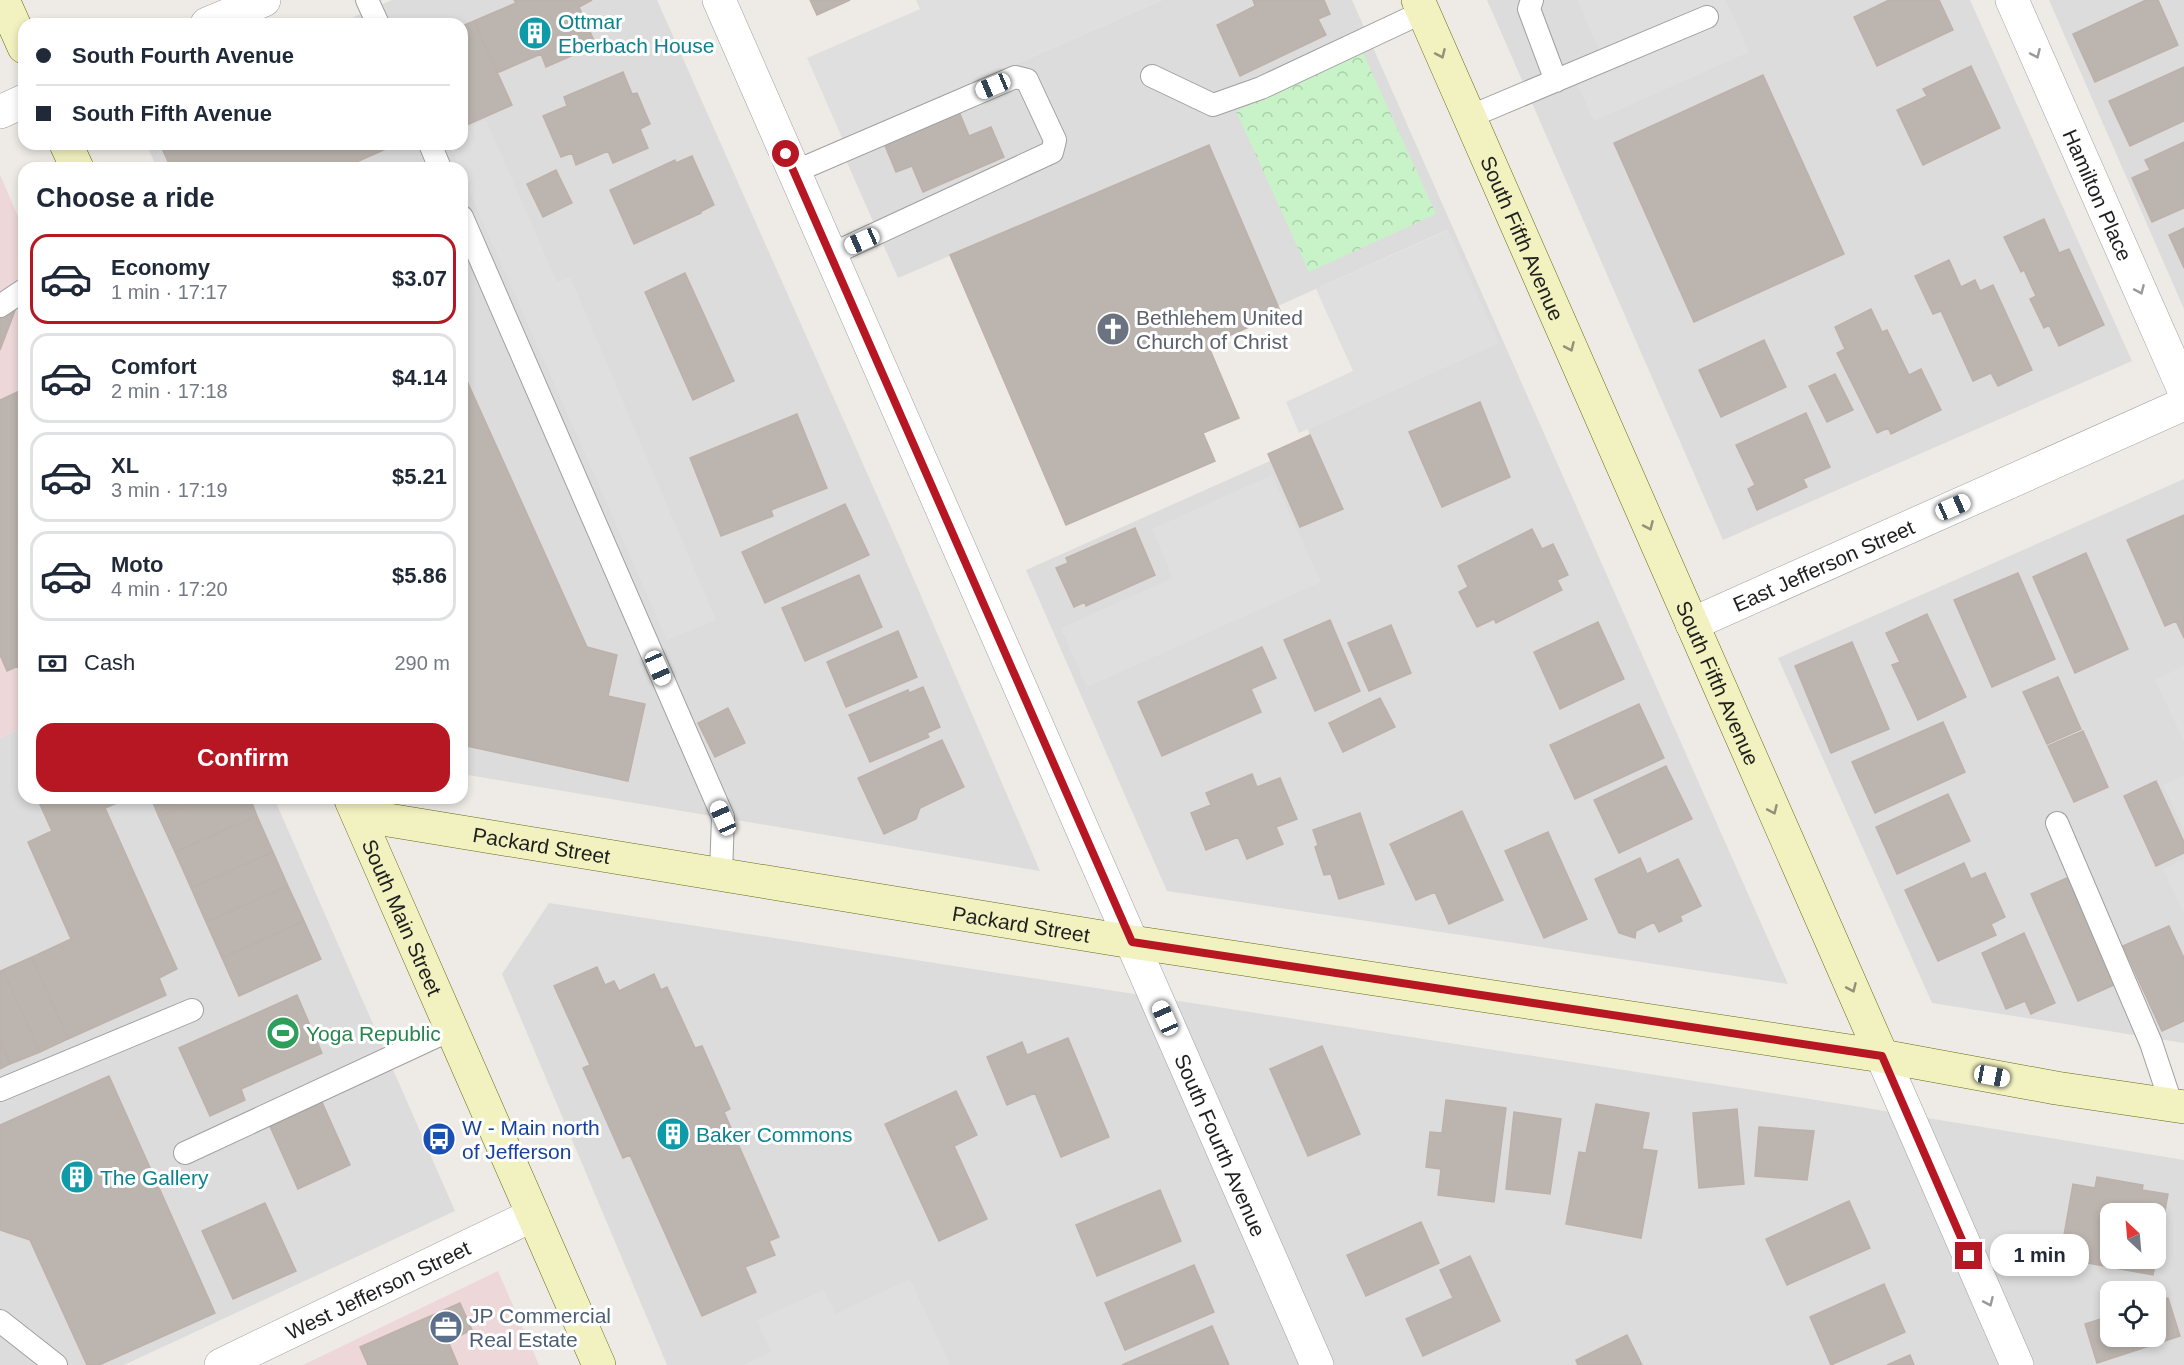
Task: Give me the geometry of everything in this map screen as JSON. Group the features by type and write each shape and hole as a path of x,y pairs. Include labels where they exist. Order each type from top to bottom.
{"main road":[{"path":"3,0 18,34"},
{"name":"South Fifth Avenue","path":"1420,6 1882,1056"},
{"name":"Packard Street","path":"354,806 721,874 1132,942 1882,1056 2056,1088 2178,1107"},
{"name":"South Main Street","path":"354,806 599,1365"}],"street":[{"path":"221,18 264,0"},
{"name":"South Fourth Avenue","path":"719,0 1317,1365"},
{"name":"Hamilton Place","path":"2012,0 2184,390"},
{"path":"0,112 18,104"},
{"name":"East Jefferson Street","path":"1692,624 2184,404"},
{"name":"South Fifth Avenue","path":"1882,1056 2017,1365"},
{"name":"West Jefferson Street","path":"221,1365 533,1215"}],"lane":[{"path":"367,0 375,18"},
{"path":"1532,0 1530,9 1556,81"},
{"path":"1152,76 1213,105 1261,88 1420,6"},
{"path":"1469,117 1707,17"},
{"path":"794,172 1015,77 1027,80 1055,140 1052,152 830,255"},
{"path":"468,231 723,818 721,874"},
{"path":"0,306 18,294"},
{"path":"2057,823 2178,1107"},
{"path":"0,1090 192,1010"},
{"path":"185,1153 452,1029"},
{"path":"0,1321 56,1365"}],"shaded area":[{"path":"392,0 657,0 899,545 1040,871 468,775 468,162 154,162 149,150 468,150 468,18 352,18"},
{"path":"916,0 1162,0 843,140 807,58 920,9"},
{"path":"1162,0 1352,0 1788,984 1167,891 1026,570 1270,461 1268,454 1310,436 1308,429 1498,343 1447,230 1278,306 1209,145 898,278 838,142"},
{"path":"1487,0 1970,0 2132,361 1723,540"},
{"path":"1577,0 1726,0 1749,52 1594,121 1573,75 1604,61"},
{"path":"2049,0 2184,0 2184,309"},
{"path":"486,120 557,282 570,277 716,620 667,640 468,189 468,162 456,162 451,150 468,150 468,128"},
{"path":"0,175 18,216 18,730 0,738"},
{"path":"1448,230 1499,343 1299,433 1286,402 1353,371 1316,289"},
{"path":"1272,475 1321,582 1087,687 1061,628 1173,578 1152,529"},
{"path":"2184,479 2184,1043 1932,1003 1778,658"},
{"path":"2184,666 2184,741 2155,680"},
{"path":"18,730 18,804 277,804 455,1211 124,1365 0,1365 0,738"},
{"path":"2184,775 2184,830 2163,785"},
{"path":"2184,859 2184,913 2163,869"},
{"path":"549,903 1842,1104 2184,1160 2184,1365 667,1365 502,974"},
{"path":"498,1271 539,1365 303,1365"},
{"path":"910,1279 950,1365 743,1365 771,1352 757,1320 824,1290 835,1314"}],"green space":[{"path":"1363,53 1436,214 1309,272 1236,111"}],"building":[{"name":"Ottmar Eberbach House","path":"514,0 592,0 579,7 596,45 546,67 541,54 497,73 474,21 516,3"},
{"path":"810,0 850,0 817,15"},
{"path":"1253,0 1324,0 1330,14 1318,19 1326,35 1240,76 1217,25 1255,6"},
{"path":"1889,0 1939,0 1953,30 1877,66 1854,17"},
{"path":"2146,0 2158,0 2178,45 2095,82 2073,34"},
{"path":"474,21 512,105 468,124 468,24"},
{"path":"1971,66 2000,128 1923,165 1897,110 1927,96 1923,89"},
{"path":"2184,67 2184,121 2130,146 2109,101"},
{"path":"623,72 632,94 637,93 650,124 640,129 648,148 613,163 608,151 576,165 572,153 561,157 543,116 567,106 564,97"},
{"path":"1763,75 1844,254 1694,322 1614,143"},
{"path":"958,109 969,136 991,127 1004,157 923,192 912,166 896,172 883,141"},
{"path":"2184,142 2184,208 2152,222 2132,178 2150,170 2145,160"},
{"name":"Bethlehem United Church of Christ","path":"1209,145 1281,313 1208,345 1239,418 1203,433 1215,461 1066,525 950,255"},
{"path":"163,150 384,150 356,162 168,162"},
{"path":"692,156 714,205 634,244 610,190 675,160 676,163"},
{"path":"556,170 572,203 543,217 527,184"},
{"path":"2044,219 2059,253 2069,249 2104,325 2059,346 2049,325 2044,328 2030,299 2036,296 2024,270 2021,272 2004,237"},
{"path":"2184,228 2184,268 2169,235"},
{"path":"1949,260 1961,287 1975,280 1980,291 1993,285 2032,370 1998,386 1991,373 1973,381 1941,311 1933,314 1915,276"},
{"path":"685,273 734,381 693,400 645,292"},
{"path":"0,302 16,308 0,350"},
{"path":"1871,309 1882,332 1887,330 1909,375 1921,369 1941,410 1891,434 1888,428 1877,433 1837,353 1845,349 1835,327"},
{"path":"1764,340 1786,387 1721,417 1699,370"},
{"path":"1835,374 1853,410 1827,422 1809,386"},
{"path":"468,383 587,647 617,655 608,696 645,704 628,781 468,746"},
{"path":"18,392 18,666 7,671 0,655 0,400"},
{"path":"1480,402 1510,477 1442,507 1409,432"},
{"path":"1806,413 1830,467 1803,479 1807,487 1757,510 1748,489 1755,485 1736,445"},
{"path":"797,414 827,488 771,510 773,516 721,536 690,458"},
{"path":"1310,435 1343,509 1300,527 1268,454"},
{"path":"845,504 869,555 765,603 742,552"},
{"path":"2184,515 2184,638 2176,621 2165,626 2127,540"},
{"path":"1135,528 1155,575 1086,606 1085,602 1074,607 1056,568 1068,563 1066,558"},
{"path":"1532,529 1542,549 1553,544 1568,575 1557,580 1562,590 1496,623 1494,619 1477,627 1459,592 1468,587 1458,566"},
{"path":"2086,553 2128,649 2075,673 2033,577"},
{"path":"2018,573 2055,659 1992,687 1954,600"},
{"path":"859,575 882,627 805,661 782,608"},
{"path":"1927,614 1966,697 1918,720 1892,665 1900,662 1886,633"},
{"path":"1330,620 1360,691 1315,711 1284,640"},
{"path":"1598,622 1624,679 1560,709 1534,652"},
{"path":"1391,625 1411,673 1369,691 1348,643"},
{"path":"898,631 917,677 846,707 827,662"},
{"path":"1852,642 1889,729 1831,753 1795,666"},
{"path":"1262,647 1276,678 1251,689 1261,712 1162,756 1138,702"},
{"path":"2058,677 2081,729 2047,744 2023,692"},
{"path":"923,687 940,727 927,733 929,737 870,762 849,715 908,690 909,693"},
{"path":"1380,698 1395,727 1343,752 1329,723"},
{"path":"1639,704 1664,758 1575,799 1550,745"},
{"path":"728,708 745,743 715,757 698,723"},
{"path":"1943,722 1965,772 1875,813 1852,762"},
{"path":"2083,731 2108,787 2074,802 2048,746"},
{"path":"942,740 964,787 920,808 916,819 884,834 858,778"},
{"path":"1666,766 1692,819 1619,853 1594,800"},
{"path":"1252,774 1257,787 1280,778 1297,819 1276,827 1283,844 1247,859 1238,837 1206,850 1191,813 1211,805 1206,793"},
{"path":"2156,781 2184,842 2184,853 2156,866 2124,796"},
{"path":"1948,794 1970,841 1897,874 1876,827"},
{"path":"40,804 115,804 105,808 177,969 159,978 166,995 68,1039 32,957 71,939 28,842 52,831"},
{"path":"154,804 188,804 159,817"},
{"path":"188,804 252,804 257,816 175,852 159,817"},
{"path":"1462,811 1503,900 1449,924 1435,892 1416,900 1390,844"},
{"path":"1360,813 1384,884 1339,899 1331,874 1324,875 1315,847 1318,845 1313,830"},
{"path":"257,816 273,852 191,888 175,852"},
{"path":"1548,832 1587,919 1544,938 1505,851"},
{"path":"273,852 288,886 206,922 191,888"},
{"path":"1640,858 1647,874 1678,859 1701,906 1680,916 1682,921 1659,932 1654,922 1636,931 1635,938 1619,933 1595,879"},
{"path":"1964,863 1971,879 1985,873 2005,917 1991,924 1996,935 1938,961 1905,890"},
{"path":"2069,877 2116,984 2078,1001 2031,894"},
{"path":"288,886 304,921 222,958 206,922"},
{"path":"304,921 321,959 239,996 222,958"},
{"path":"2169,926 2184,958 2184,1021 2162,1031 2123,946"},
{"path":"2024,933 2055,1003 2031,1014 2025,1001 2006,1009 1982,953"},
{"path":"32,957 68,1039 40,1052 3,970"},
{"name":"Baker Commons","path":"597,967 605,985 614,981 619,991 654,974 661,990 667,987 695,1048 702,1046 730,1109 724,1112 779,1237 769,1241 775,1255 745,1267 756,1292 702,1316 630,1155 623,1158 583,1068 590,1065 554,986"},
{"path":"3,970 40,1052 10,1064 0,1041 0,971"},
{"path":"297,995 322,1053 241,1089 245,1100 210,1116 179,1048"},
{"path":"1068,1038 1109,1137 1061,1157 1035,1093 1007,1105 987,1057 1022,1042 1027,1055"},
{"path":"0,1041 10,1064 0,1069"},
{"path":"1322,1046 1360,1134 1308,1156 1270,1069"},
{"name":"The Gallery","path":"109,1076 215,1313 99,1365 87,1365 30,1240 0,1230 0,1125"},
{"path":"956,1091 977,1135 954,1146 987,1219 939,1241 885,1124"},
{"path":"321,1100 350,1165 298,1189 269,1124"},
{"path":"1446,1100 1506,1108 1494,1202 1438,1195 1441,1169 1426,1167 1430,1132 1442,1133"},
{"path":"1596,1104 1649,1113 1642,1149 1657,1151 1641,1238 1566,1224 1579,1152 1586,1153"},
{"path":"1737,1109 1744,1184 1699,1188 1693,1113"},
{"path":"1514,1112 1561,1119 1550,1194 1506,1189"},
{"path":"1759,1127 1814,1131 1807,1180 1755,1176"},
{"path":"2097,1177 2143,1185 2142,1190 2168,1194 2166,1205 2100,1203 2100,1265 2060,1258 2073,1184 2095,1188"},
{"path":"1160,1190 1181,1241 1097,1276 1076,1225"},
{"path":"1849,1201 1870,1248 1787,1285 1766,1239"},
{"path":"265,1203 296,1271 233,1299 202,1231"},
{"path":"1421,1222 1439,1263 1366,1296 1347,1255"},
{"path":"1470,1256 1500,1321 1423,1356 1406,1319 1453,1298 1440,1270"},
{"path":"1194,1265 1214,1312 1125,1350 1105,1303"},
{"path":"2120,1269 2154,1269 2153,1275"},
{"path":"1884,1284 1905,1332 1831,1365 1810,1317"},
{"path":"2168,1298 2180,1336 2166,1341 2166,1299"},
{"path":"460,1303 472,1330 448,1341 458,1365 368,1365 360,1347"},
{"path":"2100,1319 2100,1347 2146,1347 2097,1363 2085,1324"},
{"path":"1212,1326 1229,1365 1122,1365"},
{"path":"1627,1335 1642,1365 1578,1365 1576,1360"},
{"path":"1910,1355 1914,1365 1887,1365"}],"place":[{"name":"Ottmar Eberbach House","path":"535,33"},
{"name":"Bethlehem United Church of Christ","path":"1113,329"},
{"name":"Yoga Republic","path":"283,1033"},
{"name":"Baker Commons","path":"673,1134"},
{"name":"W - Main north of Jefferson","path":"439,1139"},
{"name":"The Gallery","path":"77,1177"},
{"name":"JP Commercial Real Estate","path":"446,1327"}],"route":[{"path":"786,154 1132,942 1882,1056 1969,1256"}]}
